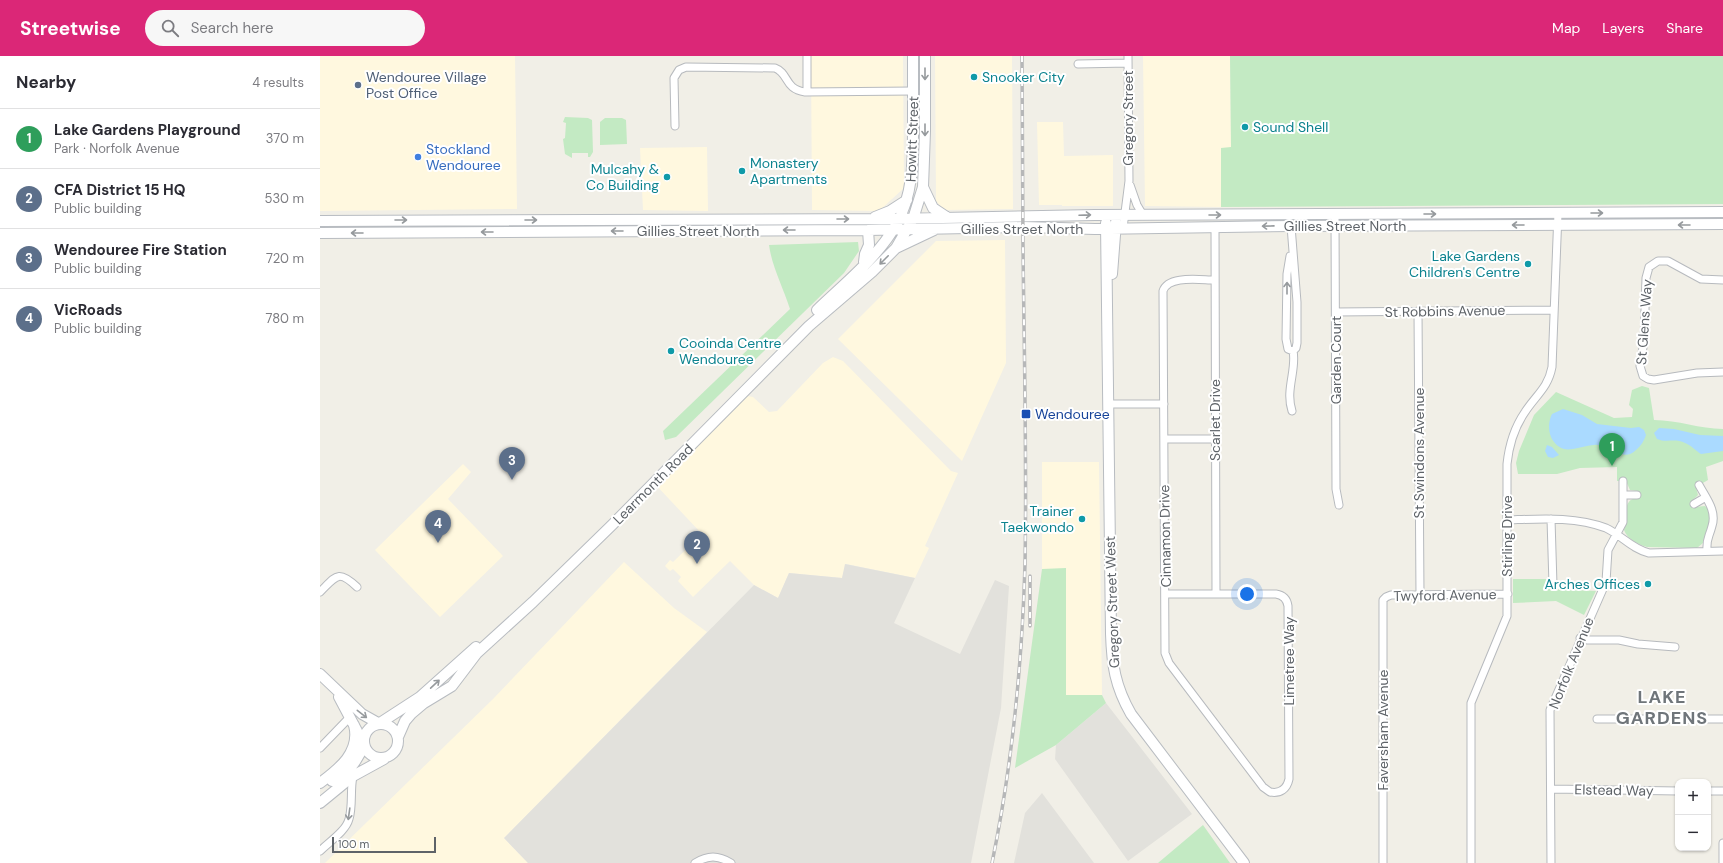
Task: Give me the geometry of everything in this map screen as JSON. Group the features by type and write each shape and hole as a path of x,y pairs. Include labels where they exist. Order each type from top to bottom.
{"main road":[{"name":"Howitt Street","path":"893,229 907,200 911,180 913,159 913,56"},
{"name":"Howitt Street","path":"908,229 913,219 923,186 925,56"},
{"path":"913,91 925,91"},
{"path":"923,186 934,208 949,219"},
{"path":"870,219 890,211 907,200"},
{"name":"Gillies Street North","path":"320,221 949,219 1115,215 1723,212"},
{"name":"Gregory Street West","path":"1115,215 1108,324 1111,634 1112,660 1116,682 1131,714 1244,863"},
{"path":"508,220 508,232"},
{"name":"Gillies Street North","path":"320,233 868,230 1023,227 1115,228 1723,224"},
{"name":"Learmonth Road","path":"751,382 864,264 893,229"},
{"name":"Learmonth Road","path":"398,737 405,721 411,714 424,703 452,686 477,653 533,602 675,457 809,326 872,272 896,248 908,229"},
{"path":"896,248 936,229"},
{"path":"864,264 865,254 869,245 868,230"},
{"name":"Learmonth Road","path":"379,723 420,697 484,640 656,476"},
{"path":"320,674 344,704 364,744 372,755 384,759"},
{"path":"320,803 353,776 391,755 396,750 398,737 391,726 379,723 362,714 328,683"},
{"path":"320,783 335,772 349,756 356,738 352,721"},
{"path":"320,789 346,772 358,759 364,744 366,732 371,726 379,723"}],"street":[{"path":"807,56 807,92"},
{"path":"1078,64 1128,59"},
{"name":"Gregory Street","path":"1128,59 1129,181 1135,201 1143,215"},
{"path":"675,126 674,78 678,71 684,68 776,68 781,71 794,88 807,92 913,91"},
{"name":"Gregory Street","path":"1115,215 1129,181"},
{"name":"Stirling Drive","path":"1472,863 1471,703 1505,623 1507,613 1507,464 1509,446 1520,418 1544,388 1552,367 1558,214"},
{"name":"Garden Court","path":"1335,215 1336,489 1339,505"},
{"path":"1291,226 1291,240 1298,306 1297,339 1296,347 1293,351 1289,396 1292,411"},
{"path":"1202,227 1210,235 1214,245"},
{"name":"Scarlet Drive","path":"1215,227 1216,594"},
{"path":"1291,240 1287,274 1286,340 1288,349 1293,351"},
{"name":"St Glens Way","path":"1723,280 1701,279 1668,261 1658,261 1650,266 1646,278 1644,340 1640,366 1643,376 1652,380 1697,373 1723,372"},
{"name":"Cinnamon Drive","path":"1214,280 1174,280 1166,284 1164,288 1166,653 1169,663 1263,787 1270,792 1279,792"},
{"path":"1286,306 1298,306"},
{"name":"St Robbins Avenue","path":"1336,312 1554,310"},
{"name":"St Swindons Avenue","path":"1418,311 1420,594"},
{"path":"1286,340 1297,339"},
{"path":"1109,404 1164,404"},
{"path":"1164,439 1215,439"},
{"name":"Norfolk Avenue","path":"1551,863 1550,710 1580,638 1605,585 1608,550 1623,522 1623,481"},
{"path":"1699,485 1711,507 1713,517 1712,527 1707,540 1707,551"},
{"path":"1623,495 1636,495"},
{"path":"1694,504 1706,497"},
{"path":"1507,520 1551,520 1596,525 1616,534 1638,549 1649,553 1723,550"},
{"path":"1551,520 1553,585"},
{"path":"320,592 336,577 340,576 346,577 357,587"},
{"name":"Limetree Way","path":"1166,594 1278,594 1284,597 1288,604 1289,780 1287,786 1279,792"},
{"name":"Twyford Avenue","path":"1384,598 1390,595 1420,594 1508,594"},
{"name":"Faversham Avenue","path":"1384,598 1382,605 1384,863"},
{"path":"1580,638 1587,640 1619,640 1638,644 1675,646"},
{"path":"1597,719 1723,719"},
{"path":"320,748 352,721"},
{"path":"320,851 346,826 349,819 353,776"},
{"name":"Elstead Way","path":"1551,789 1675,791"},
{"path":"1711,791 1723,791"},
{"path":"1723,843 1723,863"},
{"path":"695,863 715,856 731,863"}],"shaded area":[{"name":"Stockland Wendouree","path":"320,56 515,56 517,209 320,211"},
{"path":"811,56 903,56 904,188 879,211 812,210"},
{"path":"935,56 1012,56 1013,209 944,210 936,201"},
{"path":"1143,56 1230,56 1231,148 1221,148 1221,207 1145,206"},
{"path":"1037,122 1063,122 1064,156 1113,155 1113,206 1039,205"},
{"path":"707,147 708,211 643,210 640,148"},
{"path":"1005,240 1006,363 962,461 838,339 936,241"},
{"path":"833,357 843,361 951,471 958,473 925,546 929,548 915,578 846,564 842,578 789,573 778,598 754,585 730,561 693,597 678,581 681,577 673,569 670,571 665,566 670,560 673,562 702,534 654,483 742,395 753,397 769,412 777,411 823,363"},
{"path":"1042,462 1099,462 1102,695 1066,696 1066,569 1042,569"},
{"path":"463,464 471,472 448,499 503,556 440,617 375,550"},
{"path":"624,562 674,608 707,632 504,838 528,863 325,863 493,699"},
{"path":"845,564 915,578 894,623 960,654 995,580 1009,586 1001,708 971,863 528,863 504,838 754,585 778,598 789,573 842,578"},
{"path":"1106,703 1192,814 1128,861 1055,759 1056,745"},
{"path":"1042,793 1094,863 1014,863 1025,813"}],"green space":[{"path":"1230,56 1723,56 1723,204 1221,207 1221,148 1231,147"},
{"path":"565,117 588,118 592,120 593,152 590,157 588,157 588,153 572,153 572,158 565,154 563,139 565,138 566,123 563,122"},
{"path":"605,118 622,118 626,120 627,144 600,145 600,122"},
{"path":"858,242 859,251 844,273 676,437 665,440 663,431 790,309 775,269 769,245"},
{"path":"1642,386 1649,388 1654,420 1672,421 1706,428 1723,429 1723,461 1706,467 1708,480 1696,487 1698,495 1692,501 1695,507 1705,506 1710,514 1709,524 1703,543 1697,548 1647,547 1630,539 1624,530 1626,510 1629,502 1632,499 1637,498 1637,491 1630,490 1626,481 1617,481 1617,467 1580,468 1557,474 1518,474 1516,463 1519,451 1534,415 1556,392 1614,418 1632,417 1633,409 1629,405 1632,390"},
{"path":"1066,568 1066,695 1102,695 1106,703 1056,745 1015,768 1042,569"},
{"path":"1513,579 1549,579 1551,589 1596,591 1584,615 1556,601 1513,603"},
{"path":"1203,825 1230,863 1158,863"}],"water":[{"path":"1563,409 1582,415 1597,424 1631,428 1639,427 1644,430 1646,435 1638,448 1631,454 1626,455 1600,445 1564,449 1559,447 1552,439 1549,429 1552,414"},
{"path":"1659,428 1674,429 1700,435 1723,436 1723,451 1701,454 1689,445 1682,442 1657,439 1654,433"},
{"path":"1547,445 1552,447 1559,455 1553,458 1548,457 1545,451"}],"railway":[{"path":"1022,56 1023,250"},
{"path":"992,863 1005,790 1015,715 1024,603 1026,485 1023,244"},
{"path":"1030,576 1030,626"}],"place":[{"name":"Snooker City","path":"974,77"},
{"name":"Wendouree Village Post Office","path":"358,85"},
{"name":"Sound Shell","path":"1245,127"},
{"name":"Stockland Wendouree","path":"418,157"},
{"name":"Monastery Apartments","path":"742,171"},
{"name":"Mulcahy & Co Building","path":"667,177"},
{"name":"Lake Gardens Children's Centre","path":"1528,264"},
{"name":"Cooinda Centre Wendouree","path":"671,351"},
{"name":"Wendouree","path":"1026,414"},
{"name":"Lake Gardens Playground","path":"1612,466"},
{"name":"Wendouree Fire Station","path":"512,480"},
{"name":"Trainer Taekwondo","path":"1082,519"},
{"name":"VicRoads","path":"438,543"},
{"name":"CFA District 15 HQ","path":"697,564"},
{"name":"Arches Offices","path":"1648,584"}],"district":[{"name":"LAKE GARDENS","path":"1662,707"}]}
